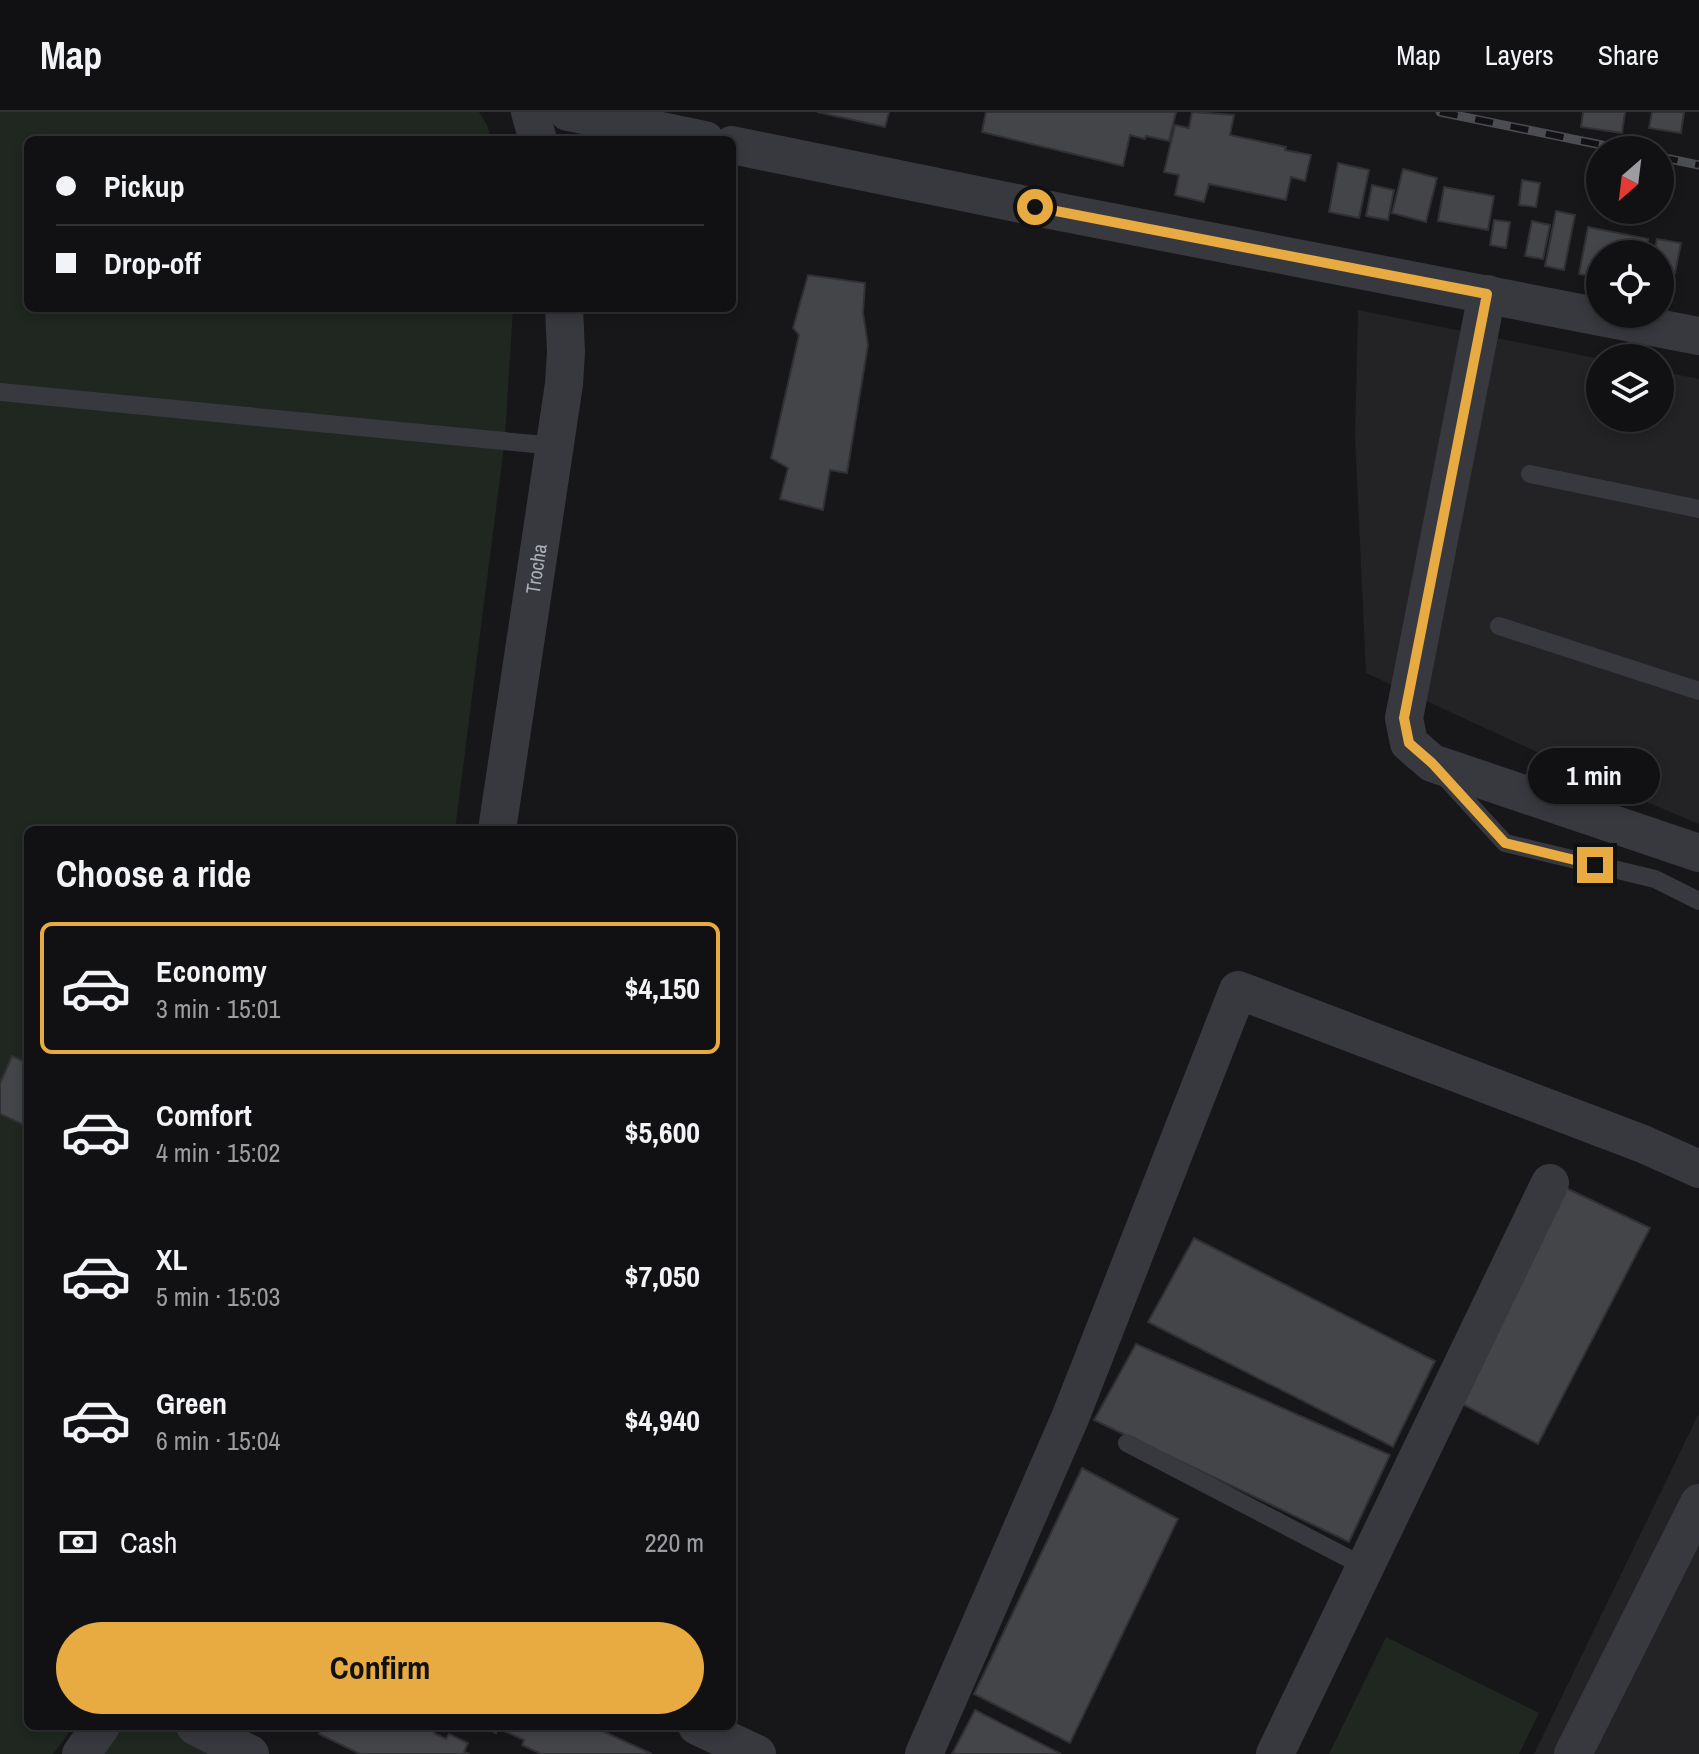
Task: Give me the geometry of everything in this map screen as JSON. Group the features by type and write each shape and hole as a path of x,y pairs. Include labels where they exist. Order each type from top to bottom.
{"street":[{"path":"530,112 537,136"},
{"path":"568,112 685,136"},
{"path":"736,146 1699,336"},
{"path":"1487,294 1404,718 1409,743 1432,763 1699,853"},
{"name":"Trocha","path":"498,826 555,446 566,352 564,312"},
{"path":"924,1754 1070,1418 1238,990 1629,1139 1699,1169"},
{"path":"1275,1754 1550,1183"},
{"path":"1573,1754 1699,1503"},
{"path":"81,1754 98,1730"},
{"path":"203,1730 250,1754"},
{"path":"706,1730 757,1754"}],"lane":[{"path":"0,392 555,446"},
{"path":"1530,474 1699,509"},
{"path":"1499,626 1699,691"},
{"path":"1432,763 1505,843 1655,879 1699,901"},
{"path":"1127,1443 1365,1567"}],"shaded area":[{"path":"0,112 479,112 490,136 24,136 24,312 513,312 505,439 456,826 24,826 24,1730 71,1730 53,1754 0,1754"},
{"path":"1358,310 1586,356 1586,432 1674,432 1674,374 1699,379 1699,824 1366,673 1355,436"},
{"path":"1699,1413 1699,1754 1534,1754"},
{"path":"1386,1637 1539,1713 1519,1754 1329,1754"},
{"path":"98,1730 203,1730 250,1754 81,1754"}],"building":[{"path":"817,112 889,112 885,127"},
{"path":"986,112 1176,112 1169,141 1130,135 1123,166 982,132"},
{"path":"1192,112 1234,115 1230,135 1311,155 1305,181 1291,177 1286,200 1209,184 1204,202 1175,195 1179,175 1164,172 1175,125 1189,128"},
{"path":"1583,112 1625,112 1622,133 1581,127"},
{"path":"1652,112 1684,112 1681,133 1649,128"},
{"path":"1338,163 1369,170 1359,218 1329,212"},
{"path":"1403,169 1437,178 1426,222 1392,213"},
{"path":"1522,180 1540,183 1536,207 1519,205"},
{"path":"1372,185 1394,190 1388,220 1366,216"},
{"path":"1444,187 1494,196 1488,230 1438,221"},
{"path":"1556,211 1575,215 1564,270 1545,266"},
{"path":"1494,220 1510,222 1506,248 1490,245"},
{"path":"1532,221 1550,225 1543,259 1525,256"},
{"path":"1588,227 1648,239 1586,240 1586,275 1579,274"},
{"path":"1674,242 1681,243 1674,273"},
{"path":"808,275 865,283 863,313 868,345 847,473 830,470 823,510 780,499 788,468 771,458 799,335 793,328"},
{"path":"12,1056 24,1061 24,1125 0,1114 0,1083"},
{"path":"1566,1188 1650,1228 1538,1444 1455,1400"},
{"path":"1194,1238 1435,1361 1393,1447 1148,1322"},
{"path":"1136,1344 1390,1455 1349,1542 1094,1420"},
{"path":"1082,1468 1178,1519 1070,1743 974,1694"},
{"path":"975,1710 1061,1754 952,1754"},
{"path":"320,1730 435,1730 434,1733 446,1739 449,1734 468,1743 464,1752 470,1754 360,1754 319,1734"},
{"path":"502,1730 601,1730 652,1754 541,1754 522,1745 524,1740"}],"railway":[{"path":"1440,112 1586,142"},
{"path":"1674,160 1699,165"}],"route":[{"path":"1035,207 1487,294 1404,718 1409,743 1432,763 1505,843 1595,865"}]}
